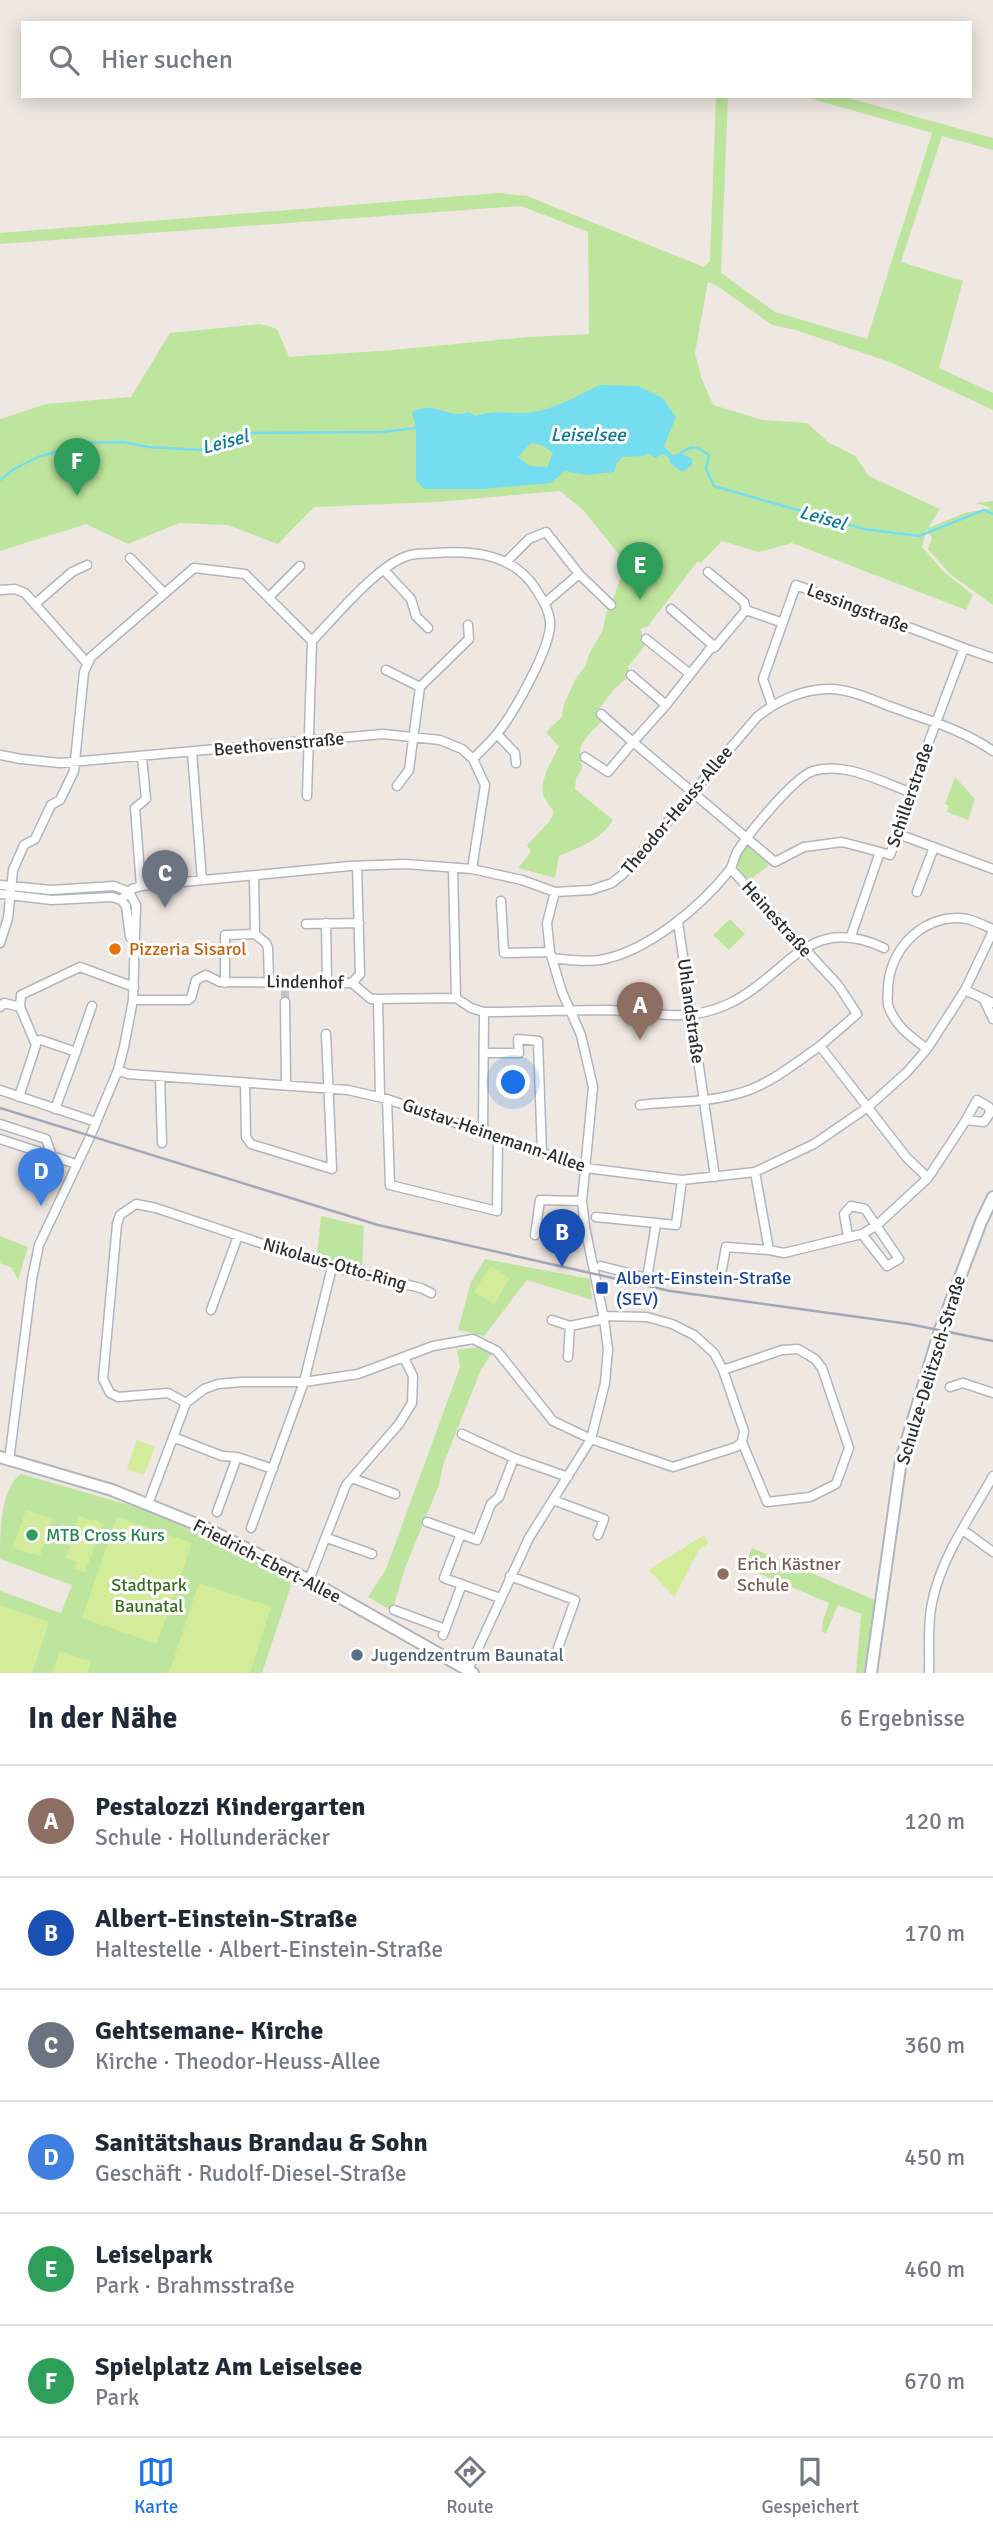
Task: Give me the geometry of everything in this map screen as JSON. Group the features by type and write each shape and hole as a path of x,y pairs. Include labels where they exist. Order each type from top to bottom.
{"street":[{"path":"507,561 529,540 546,532 579,574 611,606"},
{"path":"307,796 312,641 384,570 407,556 452,552 481,553 507,561 530,579 545,603 550,622 544,650 513,711 497,734 473,758 485,785 472,869"},
{"path":"130,558 164,593"},
{"path":"35,604 72,572 87,565"},
{"path":"268,597 300,566"},
{"path":"0,943 8,918 13,870 24,845 35,839 51,806 60,800 74,771 87,663 194,568 245,574 312,641"},
{"path":"384,570 411,599 416,616 428,628"},
{"path":"708,572 744,602 746,610"},
{"path":"545,603 579,574"},
{"name":"Lessingstraße","path":"772,705 763,679 796,585 964,648"},
{"path":"0,590 20,590 87,663"},
{"path":"671,609 715,647"},
{"path":"746,610 783,623"},
{"path":"585,757 608,772 710,649 715,647 746,610"},
{"path":"397,786 409,770 419,687 469,639 468,625"},
{"path":"646,639 690,674"},
{"path":"935,723 964,648 993,658"},
{"path":"386,670 419,687"},
{"path":"631,675 666,705"},
{"name":"Theodor-Heuss-Allee","path":"121,900 141,886 405,864 472,869 522,880 555,892 591,890 612,883 622,875 757,717 772,705 807,692 832,689 859,695 965,734 993,751"},
{"path":"601,714 775,862 804,847 842,842 880,852"},
{"name":"Schillerstraße","path":"851,936 880,852 890,855 935,723"},
{"name":"Beethovenstraße","path":"0,755 35,761 75,762 383,734 440,740 462,749 473,758"},
{"path":"497,734 515,752 516,763"},
{"path":"192,752 202,880"},
{"path":"141,886 135,808 146,799 142,757"},
{"name":"Heinestraße","path":"703,1100 739,1094 775,1076 820,1046 857,1014 838,985 731,869 736,854 784,794 814,771 840,768 910,792"},
{"path":"898,834 993,869"},
{"path":"918,891 934,847"},
{"path":"352,982 360,974 358,866"},
{"path":"453,868 456,998"},
{"path":"501,901 503,953 551,955 575,962 601,960 629,950 678,922 731,869"},
{"path":"254,876 255,934 268,948 269,982"},
{"path":"0,885 11,892 52,900 112,897 121,900 126,906 133,945"},
{"path":"0,894 114,886 129,892 136,905 133,1000 118,1070 39,1245 3,1460"},
{"path":"471,1672 500,1598 529,1538 591,1439 605,1383 608,1349 582,1200 593,1087 581,1035 570,1012 551,955 547,923 555,892"},
{"path":"927,1049 900,1028 888,1004 890,968 916,931 942,921 967,919 993,930 965,990 988,1001 993,1019"},
{"name":"Uhlandstraße","path":"678,922 715,1177"},
{"path":"306,923 359,923"},
{"path":"326,923 327,981"},
{"path":"225,982 225,935 255,934"},
{"path":"498,1138 497,1211 390,1185 378,999 456,998 471,1008 484,1012 611,1010 645,1015 691,1016 727,1004 756,986 803,949 824,938 851,936 884,948"},
{"path":"19,1097 35,1050 35,1041 21,1009 21,995 80,967 134,987"},
{"name":"Lindenhof","path":"133,1000 190,999 196,979 203,976 225,982 269,982 285,986 327,981 352,982 371,999 378,999"},
{"name":"Gustav-Heinemann-Allee","path":"118,1070 128,1074 328,1088 383,1098 586,1168 682,1180 715,1177 755,1172 814,1144 868,1107 907,1072 927,1049 965,990"},
{"path":"285,1002 286,1085"},
{"path":"0,1007 4,1003 21,1009"},
{"path":"55,1108 92,1006"},
{"path":"483,1132 484,1012"},
{"path":"245,1083 246,1137 251,1144 331,1169 327,1034"},
{"path":"484,1053 519,1053 518,1039 538,1041 542,1153"},
{"path":"35,1041 41,1040 76,1052"},
{"path":"820,1046 907,1158 928,1178"},
{"path":"160,1076 162,1143"},
{"path":"0,1090 96,1122"},
{"path":"639,1105 703,1100"},
{"path":"722,1269 726,1247 784,1253 862,1234 877,1225 928,1178 966,1120"},
{"path":"0,1125 46,1139 52,1156"},
{"path":"0,1139 76,1164"},
{"path":"755,1172 769,1250"},
{"path":"596,1217 676,1225 682,1180"},
{"name":"Schulze-Delitzsch-Straße","path":"871,1673 901,1460 940,1330 993,1197"},
{"path":"535,1235 540,1200 582,1200"},
{"name":"Nikolaus-Otto-Ring","path":"186,1403 168,1393 118,1397 110,1393 103,1379 117,1224 120,1215 136,1204 156,1208 332,1267 421,1288 431,1293"},
{"path":"848,1236 844,1214 851,1206 865,1209 899,1259 887,1266 862,1234"},
{"path":"601,1266 647,1278 656,1224"},
{"path":"211,1310 238,1236"},
{"path":"251,1528 304,1382 332,1267"},
{"path":"552,1320 570,1326 604,1318 647,1317 672,1324 694,1335 714,1353 723,1370 744,1431 742,1442 767,1502 810,1497 836,1484 849,1448 822,1368 808,1353 798,1349 782,1350 723,1370"},
{"path":"568,1357 570,1326"},
{"path":"148,1504 186,1403 204,1389 218,1384 304,1382 358,1374 433,1346 473,1339 497,1351 553,1421 591,1439 673,1467 736,1447 742,1442"},
{"path":"309,1580 346,1485 399,1424 412,1403 413,1376 404,1357"},
{"path":"950,1387 963,1383 993,1393"},
{"path":"462,1434 514,1458 568,1477"},
{"path":"173,1437 222,1456 237,1457 273,1469"},
{"path":"217,1512 237,1457"},
{"path":"428,1522 477,1540 491,1504 499,1497 514,1458"},
{"name":"Friedrich-Ebert-Allee","path":"3,1460 112,1490 246,1546 471,1672"},
{"path":"929,1673 932,1604 940,1575 993,1476"},
{"path":"352,1478 395,1494"},
{"path":"553,1500 604,1519 598,1535"},
{"path":"963,1530 993,1552"},
{"path":"461,1534 444,1578 500,1598"},
{"path":"327,1538 372,1554"},
{"path":"510,1576 575,1600 558,1648"},
{"path":"394,1610 444,1632 462,1584"}],"green space":[{"path":"716,98 728,98 721,273 775,312 867,339 932,133 809,98 848,98 993,138 993,150 942,136 901,262 963,281 939,368 993,393 993,410 892,363 796,330 772,325 708,282 695,353 701,377 713,405 763,420 807,423 828,442 855,456 869,476 940,509 928,528 965,513 991,508 976,503 993,501 993,605 950,574 928,549 932,538 927,529 922,547 944,572 973,595 966,610 792,543 759,552 722,541 701,563 697,562 648,626 640,629 646,644 628,667 629,676 614,689 599,709 602,721 580,748 582,769 576,778 575,789 613,820 596,838 559,856 555,878 518,868 531,852 527,845 549,822 554,812 544,797 543,785 559,747 546,732 562,717 564,704 576,678 585,667 602,632 607,610 626,563 583,510 560,491 436,502 314,507 278,544 227,525 179,523 128,544 86,524 0,551 0,419 46,404 131,397 170,333 260,324 277,329 289,357 589,334 588,232 521,206 0,244 0,233 499,193 527,196 704,267 710,261"},
{"path":"955,777 975,799 968,820 947,812 949,806 945,804"},
{"path":"748,845 772,863 747,882 737,863 743,849"},
{"path":"730,919 745,934 729,950 713,935"},
{"path":"321,1216 364,1226 362,1268 317,1257"},
{"path":"0,1236 28,1247 18,1280 12,1268 0,1263"},
{"path":"485,1259 590,1279 592,1300 527,1280 484,1336 458,1330 471,1282"},
{"path":"491,1266 510,1278 494,1304 474,1292"},
{"path":"479,1347 491,1354 480,1372 443,1465 439,1485 405,1568 392,1611 368,1597 386,1569 460,1367 457,1350"},
{"path":"137,1440 155,1447 144,1475 127,1469"},
{"name":"Stadtpark Baunatal","path":"21,1474 169,1519 291,1578 290,1589 262,1673 0,1673 0,1591 61,1613 72,1585 0,1559 5,1501 14,1481"},
{"name":"MTB Cross Kurs","path":"26,1510 52,1519 40,1556 13,1548"},
{"path":"79,1516 92,1521 95,1519 103,1525 86,1569 88,1573 74,1568 77,1562 66,1558 70,1546 56,1541 62,1524 75,1529"},
{"path":"117,1517 192,1543 157,1644 82,1618"},
{"path":"704,1535 708,1543 699,1550 674,1597 649,1570"},
{"path":"752,1548 875,1600 867,1673 856,1673 861,1614 838,1605 826,1633 822,1632 829,1603 744,1567"},
{"path":"199,1583 271,1607 250,1673 169,1673"},
{"path":"0,1605 49,1622 32,1673 0,1673"},
{"path":"60,1651 91,1662 87,1673 52,1673"}],"water":[{"name":"Leiselsee","path":"600,385 638,386 663,398 676,417 664,446 672,455 681,453 692,459 692,465 682,472 663,454 655,458 648,453 643,456 622,457 614,472 586,475 565,471 551,483 483,489 424,489 416,480 416,428 412,412 428,408 455,414 469,412 475,416 495,412 533,412 553,407","holes":["531,443 544,446 553,453 547,467 530,466 518,457"]}],"waterway":[{"name":"Leisel","path":"0,480 14,469 38,457 85,443 123,442 148,447 200,450 242,433 381,432 416,428"},
{"name":"Leisel","path":"681,453 688,448 695,448 709,455 706,469 714,486 864,529 919,536 984,510 993,514"}],"tunnel":[{"path":"285,990 285,1002"}],"railway":[{"path":"0,1108 378,1225 670,1291 909,1324 993,1341"}],"place":[{"name":"Spielplatz Am Leiselsee","path":"77,496"},
{"name":"Leiselpark","path":"640,600"},
{"name":"Gehtsemane- Kirche","path":"165,908"},
{"name":"Pizzeria Sisarol","path":"115,949"},
{"name":"Pestalozzi Kindergarten","path":"640,1040"},
{"name":"Sanitätshaus Brandau & Sohn","path":"41,1206"},
{"name":"Albert-Einstein-Straße","path":"562,1267"},
{"name":"Albert-Einstein-Straße (SEV)","path":"602,1288"},
{"name":"MTB Cross Kurs","path":"32,1535"},
{"name":"Erich Kästner Schule","path":"723,1574"},
{"name":"Jugendzentrum Baunatal","path":"357,1655"}]}
